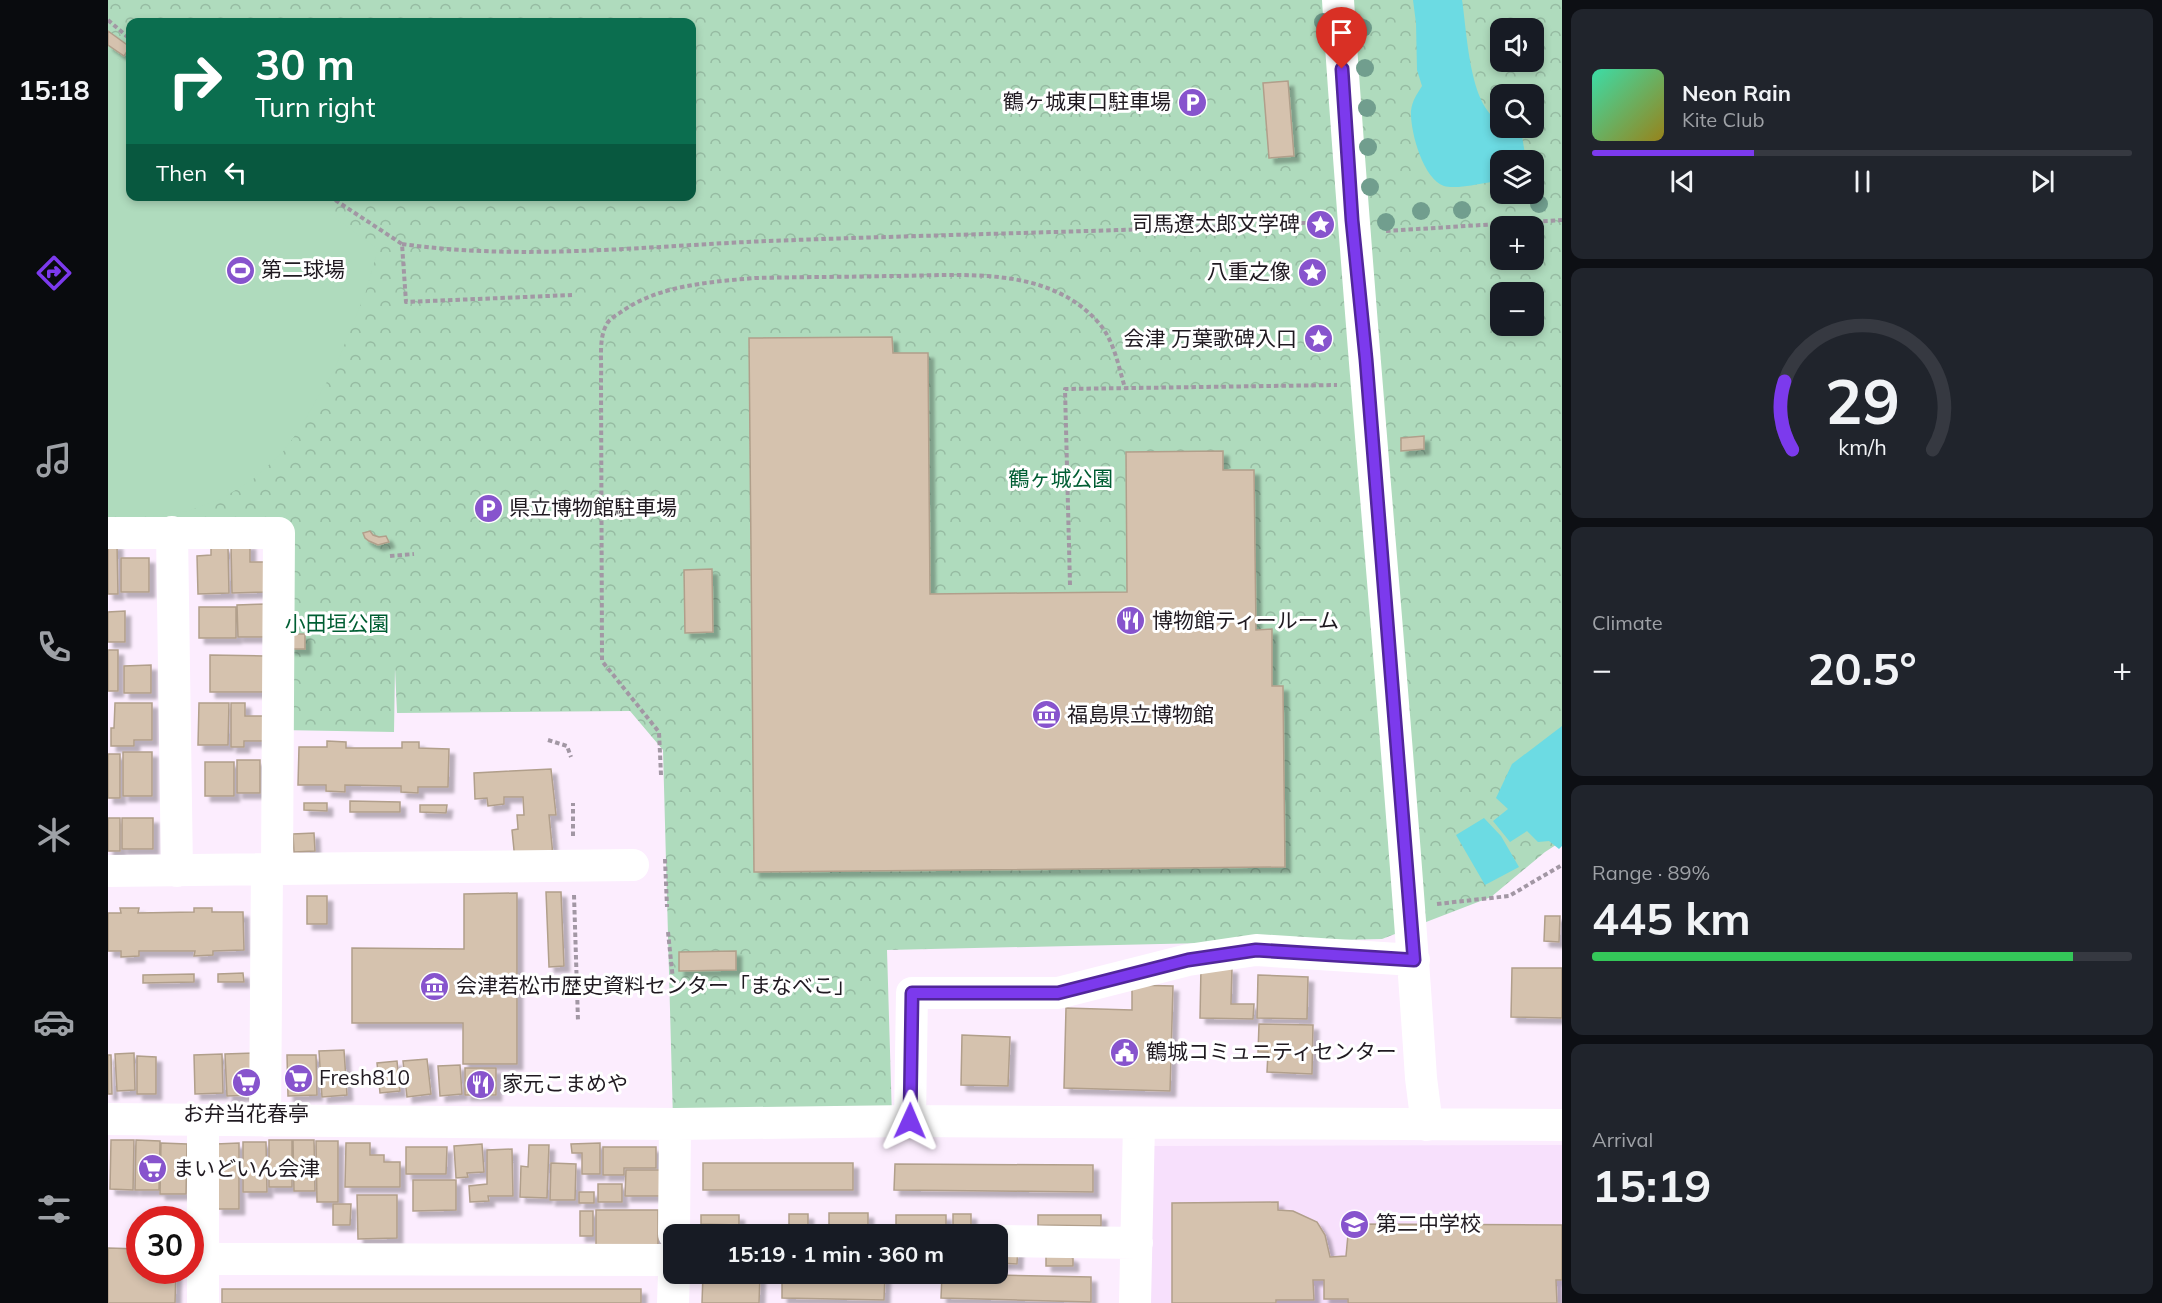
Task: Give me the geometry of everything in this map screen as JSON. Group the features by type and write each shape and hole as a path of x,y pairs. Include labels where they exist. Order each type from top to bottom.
{"street":[{"path":"1338,0 1352,220 1368,385 1410,906 1421,1078 1427,1125"},
{"path":"172,532 177,871"},
{"path":"108,533 279,533 265,1121"},
{"path":"108,871 633,865"},
{"path":"910,1121 912,993 1058,993 1188,960 1256,950 1414,960"},
{"path":"108,1119 675,1124 910,1121 1562,1125"},
{"path":"203,1120 203,1206"},
{"path":"675,1124 675,1224"},
{"path":"1135,1303 1139,1124"},
{"path":"1008,1241 1137,1243"},
{"path":"204,1259 663,1260"},
{"path":"203,1284 203,1303"},
{"path":"673,1303 674,1284"}],"path":[{"path":"108,20 126,36"},
{"path":"337,201 402,244 442,250 552,251 769,241 1165,230 1330,222"},
{"path":"1380,226 1387,233 1562,220"},
{"path":"402,244 406,302 572,295"},
{"path":"661,775 659,732 602,661 601,379 603,336 607,322 627,308 654,295 682,287 728,280 779,277 985,276 1007,278 1054,291 1084,309 1098,322 1112,343 1125,388"},
{"path":"1070,585 1065,389 1368,385"},
{"path":"390,556 414,554"},
{"path":"549,740 567,746 571,757"},
{"path":"573,803 573,846"},
{"path":"665,860 667,907"},
{"path":"1410,906 1509,896 1562,865"},
{"path":"573,894 578,1021"},
{"path":"668,932 673,980 682,986"}],"shaded area":[{"name":"第二中学校","path":"1562,1145 1562,1303 1148,1303 1150,1146"}],"green space":[{"name":"鶴ヶ城公園","path":"108,0 1562,0 1562,841 1545,852 1491,897 1382,939 887,950 892,1118 673,1120 663,750 630,711 397,713 395,668 394,732 280,730 280,526 108,526"},
{"name":"第二球場","path":"108,51 126,64 126,201 312,201 378,249 366,291 335,368 299,430 282,453 252,480 221,499 188,511 152,516 108,516"}],"water":[{"path":"1413,0 1462,0 1471,67 1482,101 1490,113 1490,138 1522,138 1524,150 1490,150 1490,182 1444,186 1437,182 1424,164 1415,142 1411,120 1412,104 1422,86 1417,70"},
{"path":"1562,726 1562,846 1559,849 1549,841 1538,842 1527,831 1510,842 1493,821 1508,809 1496,798 1512,764"},
{"path":"1484,818 1501,836 1519,867 1485,885 1456,835"}],"building":[{"path":"108,31 126,44 126,53 124,56 108,45"},
{"path":"1288,81 1294,156 1269,158 1263,83"},
{"path":"892,337 893,353 928,353 930,594 1127,592 1126,452 1223,451 1223,470 1254,470 1256,630 1272,629 1272,686 1283,686 1285,867 754,872 749,338"},
{"path":"1424,436 1424,449 1401,451 1401,438"},
{"path":"370,531 379,537 386,536 389,542 378,545 369,541 363,533"},
{"path":"108,544 117,544 118,594 108,594"},
{"path":"231,544 250,544 250,562 264,562 265,592 232,593"},
{"path":"228,547 229,593 198,594 197,556 211,555 211,548"},
{"path":"121,558 149,558 149,592 121,592"},
{"path":"712,569 713,632 685,633 684,570"},
{"path":"265,604 265,637 238,637 237,605"},
{"path":"199,607 236,607 236,638 199,638"},
{"path":"125,611 125,642 108,642 108,612"},
{"path":"290,634 305,634 305,649 289,649"},
{"path":"108,650 118,650 118,691 108,691"},
{"path":"210,655 264,656 264,692 210,692"},
{"path":"151,665 151,693 124,693 124,666"},
{"path":"115,703 152,703 152,740 134,740 134,746 111,746"},
{"path":"199,703 229,703 228,745 198,745"},
{"path":"231,703 245,703 245,716 264,716 264,741 244,741 244,747 231,747"},
{"path":"327,741 346,742 346,748 402,748 402,742 419,742 419,748 449,749 448,787 418,787 418,793 401,792 401,786 345,785 345,792 326,791 326,785 298,785 299,747 327,747"},
{"path":"123,752 152,752 152,796 123,796"},
{"path":"108,754 120,754 120,798 108,798"},
{"path":"237,760 260,760 260,793 237,793"},
{"path":"205,762 234,762 234,796 205,796"},
{"path":"551,769 556,815 549,815 553,856 515,860 512,830 518,829 517,815 524,815 523,797 504,797 504,804 488,806 487,798 475,799 474,773"},
{"path":"350,801 400,802 400,812 350,812"},
{"path":"304,803 327,803 327,811 304,810"},
{"path":"420,805 447,805 446,813 420,812"},
{"path":"108,818 120,818 120,851 108,851"},
{"path":"122,818 153,818 153,849 122,849"},
{"path":"314,833 315,851 294,852 293,834"},
{"path":"546,892 561,892 564,966 549,967"},
{"name":"会津若松市歴史資料センター「まなべこ」","path":"517,893 517,1064 463,1064 463,1023 352,1023 352,948 464,949 464,894"},
{"path":"307,896 327,896 327,924 307,924"},
{"path":"120,908 139,908 138,913 194,912 194,908 212,908 212,912 243,912 244,950 213,951 213,955 194,956 195,951 139,951 139,956 121,957 121,951 108,951 108,913 121,913"},
{"path":"1545,916 1560,916 1559,942 1544,941"},
{"path":"736,951 736,970 679,971 679,952"},
{"path":"1201,967 1232,968 1231,1004 1254,1004 1253,1019 1200,1018"},
{"path":"1512,968 1562,968 1562,1018 1511,1017"},
{"path":"243,973 244,982 218,982 218,974"},
{"path":"194,974 194,982 143,983 143,975"},
{"path":"1258,975 1308,977 1307,1019 1257,1018"},
{"path":"1132,985 1173,986 1170,1091 1064,1088 1066,1008 1132,1010"},
{"path":"1259,1024 1313,1025 1312,1074 1267,1072 1268,1052 1258,1052"},
{"path":"962,1035 1010,1037 1008,1086 961,1085"},
{"path":"344,1050 347,1095 322,1097 319,1051"},
{"path":"134,1053 135,1090 117,1091 115,1054"},
{"path":"254,1053 255,1095 227,1096 225,1054"},
{"path":"222,1054 223,1093 195,1094 194,1055"},
{"path":"108,1055 111,1055 112,1094 108,1094"},
{"path":"287,1055 316,1055 317,1095 288,1096"},
{"path":"137,1056 156,1057 156,1094 137,1094"},
{"path":"427,1059 431,1094 407,1097 403,1061"},
{"path":"397,1061 400,1091 380,1093 377,1063"},
{"path":"460,1065 462,1094 440,1096 438,1066"},
{"path":"465,1068 496,1068 496,1095 465,1095"},
{"path":"111,1140 134,1140 133,1190 110,1189"},
{"path":"136,1140 160,1141 159,1190 135,1190"},
{"path":"269,1140 292,1140 292,1187 269,1187"},
{"path":"293,1140 314,1140 315,1191 294,1191"},
{"path":"316,1141 338,1141 338,1202 317,1202"},
{"path":"243,1142 266,1142 267,1192 243,1192"},
{"path":"161,1143 187,1144 186,1194 160,1194"},
{"path":"239,1143 239,1209 217,1209 216,1144"},
{"path":"346,1143 370,1143 370,1155 384,1155 384,1162 400,1162 400,1187 345,1187"},
{"path":"600,1143 600,1174 582,1174 582,1153 572,1153 571,1144"},
{"path":"482,1144 484,1172 467,1173 468,1177 456,1178 454,1146"},
{"path":"529,1145 549,1145 547,1198 520,1197 521,1166 528,1167"},
{"path":"406,1147 447,1147 446,1174 406,1174"},
{"path":"603,1147 656,1147 656,1168 624,1168 624,1175 603,1175"},
{"path":"512,1149 513,1196 488,1196 489,1201 470,1202 469,1186 487,1184 487,1150"},
{"path":"551,1163 576,1164 575,1200 550,1200"},
{"path":"703,1163 853,1163 853,1190 703,1190"},
{"path":"895,1164 1093,1165 1093,1192 894,1190"},
{"path":"626,1170 660,1170 660,1196 625,1196"},
{"path":"413,1180 456,1180 456,1210 413,1211"},
{"path":"598,1184 622,1184 622,1202 598,1202"},
{"path":"579,1192 594,1192 594,1203 579,1203"},
{"path":"357,1195 397,1195 397,1238 358,1239"},
{"path":"1278,1202 1278,1210 1293,1211 1317,1222 1325,1235 1330,1257 1346,1256 1349,1224 1562,1225 1562,1280 1556,1280 1557,1303 1348,1303 1348,1299 1324,1299 1324,1280 1313,1280 1314,1300 1276,1300 1276,1303 1172,1303 1172,1203"},
{"path":"333,1204 351,1204 350,1225 333,1225"},
{"path":"596,1210 658,1210 658,1245 596,1245"},
{"path":"580,1211 593,1211 593,1236 580,1236"},
{"path":"829,1213 868,1213 868,1224 829,1224"},
{"path":"789,1214 808,1214 808,1224 789,1224"},
{"path":"953,1214 971,1214 971,1224 953,1224"},
{"path":"701,1215 739,1215 739,1224 701,1224"},
{"path":"896,1215 946,1215 946,1224 896,1224"},
{"path":"1038,1215 1101,1215 1101,1226 1038,1225"},
{"path":"1008,1246 1018,1246 1017,1264 1008,1264"},
{"path":"1046,1247 1073,1258 1073,1266 1046,1266"},
{"path":"108,1248 126,1249 126,1284 176,1284 175,1303 108,1303"},
{"path":"1008,1275 1091,1277 1091,1302 941,1298 942,1284 1008,1284"},
{"path":"703,1284 760,1284 759,1303 702,1303"},
{"path":"782,1284 885,1284 884,1300 782,1298"},
{"path":"222,1289 641,1289 641,1303 222,1303"}],"place":[{"name":"鶴ヶ城東口駐車場","path":"1192,102"},
{"name":"司馬遼太郎文学碑","path":"1321,224"},
{"name":"第二球場","path":"240,270"},
{"name":"八重之像","path":"1312,272"},
{"name":"会津 万葉歌碑入口","path":"1318,339"},
{"name":"県立博物館駐車場","path":"488,508"},
{"name":"博物館ティールーム","path":"1131,621"},
{"name":"福島県立博物館","path":"1046,715"},
{"name":"会津若松市歴史資料センター「まなべこ」","path":"435,986"},
{"name":"鶴城コミュニティセンター","path":"1125,1052"},
{"name":"Fresh810","path":"298,1078"},
{"name":"お弁当花春亭","path":"246,1083"},
{"name":"家元こまめや","path":"481,1084"},
{"name":"まいどいん会津","path":"152,1169"},
{"name":"第二中学校","path":"1355,1224"}],"route":[{"path":"910,1121 912,993 1058,993 1188,960 1256,950 1414,960 1366,359 1352,220 1342,69"}],"park label":[{"name":"小田垣公園","path":"337,624"}]}
